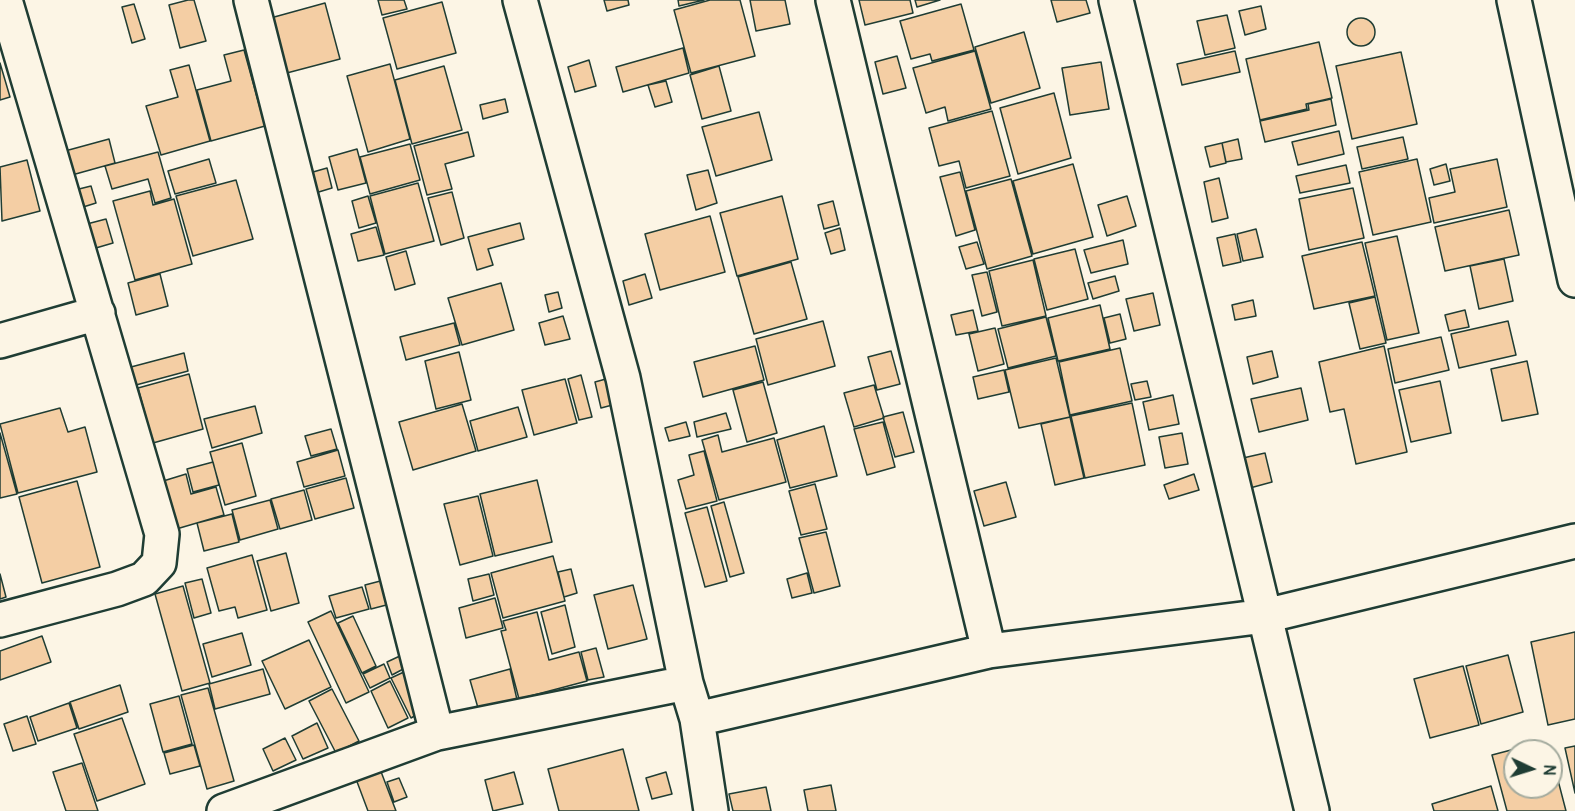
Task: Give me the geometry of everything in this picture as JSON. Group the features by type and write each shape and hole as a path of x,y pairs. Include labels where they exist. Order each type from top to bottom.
{"street":[{"path":"0,620 117,589 144,579 159,563 162,534 5,0"},
{"path":"251,0 437,732"},
{"path":"520,0 623,378 686,682 697,718 711,811"},
{"path":"833,0 989,651"},
{"path":"1116,0 1312,811"},
{"path":"1514,0 1575,280"},
{"path":"0,341 98,313"},
{"path":"697,718 989,651 1265,616 1575,540"},
{"path":"224,811 437,732 686,682"}],"building":[{"path":"194,0 206,41 180,48 169,5"},
{"path":"378,0 404,0 407,9 382,15"},
{"path":"604,0 628,0 629,5 607,11"},
{"path":"678,0 704,0 679,6"},
{"path":"710,0 740,0 755,56 691,73 674,10"},
{"path":"750,0 785,0 790,24 756,31"},
{"path":"859,0 910,0 913,13 865,25"},
{"path":"915,0 940,0 917,7"},
{"path":"1051,0 1086,0 1090,13 1057,22"},
{"path":"442,2 456,53 397,69 383,18"},
{"path":"325,3 340,59 283,74 267,19"},
{"path":"134,4 145,39 132,43 122,7"},
{"path":"961,4 974,50 932,61 930,54 911,59 900,21"},
{"path":"1261,6 1266,29 1245,35 1239,11"},
{"path":"1227,15 1235,48 1205,55 1197,21"},
{"path":"1361,18 1371,22 1375,32 1371,42 1361,46 1351,42 1347,32 1351,22"},
{"path":"1024,32 1040,88 991,103 975,47"},
{"path":"1319,42 1332,98 1306,104 1307,109 1260,120 1246,59"},
{"path":"683,48 689,73 623,92 616,67"},
{"path":"244,50 265,126 211,141 197,90 231,81 224,55"},
{"path":"975,51 991,109 948,121 945,107 926,113 913,68"},
{"path":"1235,51 1240,72 1182,85 1177,64"},
{"path":"1401,52 1417,124 1352,139 1336,66"},
{"path":"897,56 906,88 883,94 875,62"},
{"path":"589,60 596,86 575,92 568,67"},
{"path":"1101,62 1109,109 1070,115 1062,68"},
{"path":"0,63 10,97 0,100"},
{"path":"390,64 410,139 368,152 347,76"},
{"path":"189,65 210,141 161,155 146,106 178,97 170,70"},
{"path":"444,66 462,130 412,144 395,80"},
{"path":"719,66 731,111 702,119 690,75"},
{"path":"666,81 672,102 655,107 648,85"},
{"path":"1054,93 1071,158 1018,174 1000,108"},
{"path":"505,99 508,112 483,119 480,105"},
{"path":"1331,99 1336,125 1265,142 1260,121 1309,110 1308,104"},
{"path":"992,111 1010,176 966,188 959,161 939,166 929,128"},
{"path":"759,112 772,160 716,176 702,127"},
{"path":"1339,131 1344,154 1298,165 1292,142"},
{"path":"468,132 474,156 445,164 452,189 427,195 414,146"},
{"path":"1403,137 1408,159 1362,169 1357,147"},
{"path":"109,139 115,163 72,175 65,151"},
{"path":"1238,139 1242,159 1226,162 1222,143"},
{"path":"1222,143 1226,163 1210,167 1205,147"},
{"path":"410,144 420,180 370,194 360,157"},
{"path":"357,149 366,183 338,190 329,157"},
{"path":"158,152 171,198 155,203 148,179 112,189 105,166"},
{"path":"209,159 216,183 175,194 168,171"},
{"path":"1417,159 1431,222 1373,235 1359,172"},
{"path":"1497,159 1507,207 1434,223 1429,198 1455,192 1450,169"},
{"path":"27,160 40,211 2,221 0,167"},
{"path":"1073,164 1093,237 1033,254 1013,181"},
{"path":"1446,164 1450,181 1434,185 1430,169"},
{"path":"1346,165 1350,183 1300,193 1296,176"},
{"path":"327,168 332,188 312,194 306,174"},
{"path":"708,170 717,203 696,210 687,175"},
{"path":"960,172 975,230 956,236 940,177"},
{"path":"1219,178 1228,218 1212,222 1204,182"},
{"path":"1011,179 1032,256 987,269 966,191"},
{"path":"236,180 253,239 193,256 176,196"},
{"path":"418,183 434,241 385,254 370,196"},
{"path":"91,186 96,203 80,208 75,190"},
{"path":"1353,188 1364,238 1309,250 1299,199"},
{"path":"150,191 153,205 174,199 192,264 135,280 113,201"},
{"path":"452,192 464,238 441,245 428,198"},
{"path":"368,196 376,223 359,228 352,201"},
{"path":"782,196 798,259 737,276 720,213"},
{"path":"1127,196 1136,226 1107,236 1098,205"},
{"path":"833,201 839,225 824,229 818,205"},
{"path":"1509,210 1519,255 1445,271 1435,227"},
{"path":"710,216 725,272 660,290 645,234"},
{"path":"106,219 113,243 89,250 83,225"},
{"path":"520,223 524,239 488,249 493,265 477,270 468,237"},
{"path":"376,227 384,255 358,261 351,234"},
{"path":"840,228 845,250 831,254 825,233"},
{"path":"1256,229 1263,257 1243,261 1237,234"},
{"path":"1235,234 1241,262 1223,266 1217,238"},
{"path":"1397,236 1419,333 1387,340 1365,243"},
{"path":"1123,240 1128,264 1091,273 1084,250"},
{"path":"977,242 984,264 966,269 959,247"},
{"path":"1362,242 1375,296 1314,309 1302,256"},
{"path":"1075,249 1088,299 1047,310 1034,259"},
{"path":"406,251 415,284 395,290 386,257"},
{"path":"1504,259 1513,301 1479,309 1470,266"},
{"path":"1033,260 1046,316 1002,326 989,271"},
{"path":"791,262 807,319 754,334 738,277"},
{"path":"987,272 997,312 982,316 972,275"},
{"path":"160,274 168,306 136,315 128,283"},
{"path":"645,274 652,298 629,305 623,281"},
{"path":"1115,276 1119,291 1093,299 1088,283"},
{"path":"501,283 514,330 462,345 448,298"},
{"path":"558,292 562,308 549,312 545,295"},
{"path":"1153,293 1160,325 1134,331 1126,299"},
{"path":"1375,297 1386,343 1360,349 1349,303"},
{"path":"1253,300 1256,316 1235,320 1232,305"},
{"path":"1100,305 1110,349 1058,361 1048,318"},
{"path":"973,310 978,331 956,335 951,315"},
{"path":"1465,310 1469,327 1449,331 1445,315"},
{"path":"1120,314 1126,339 1110,343 1104,318"},
{"path":"563,316 570,339 545,345 539,323"},
{"path":"1046,317 1056,356 1008,368 998,329"},
{"path":"823,321 835,366 768,385 756,339"},
{"path":"1508,321 1516,355 1459,368 1451,334"},
{"path":"454,323 460,345 406,360 400,337"},
{"path":"995,328 1004,364 978,371 969,334"},
{"path":"1441,337 1449,370 1395,383 1388,349"},
{"path":"755,346 764,380 703,397 694,362"},
{"path":"1384,346 1407,452 1356,464 1344,409 1330,412 1319,362"},
{"path":"1120,348 1132,401 1070,415 1059,362"},
{"path":"891,351 900,384 877,390 868,357"},
{"path":"1272,351 1278,377 1253,384 1247,357"},
{"path":"459,352 471,400 436,409 425,361"},
{"path":"184,353 188,371 136,385 131,367"},
{"path":"1056,358 1070,417 1019,428 1005,370"},
{"path":"1527,361 1538,414 1502,421 1491,369"},
{"path":"1004,370 1009,392 978,399 973,377"},
{"path":"189,374 203,429 153,443 138,388"},
{"path":"581,375 592,417 579,420 568,379"},
{"path":"613,377 620,403 601,408 595,382"},
{"path":"565,379 577,423 534,435 522,390"},
{"path":"1147,381 1151,397 1135,400 1131,384"},
{"path":"1440,381 1451,433 1411,442 1399,390"},
{"path":"763,382 777,433 747,442 733,390"},
{"path":"874,385 884,418 854,427 844,393"},
{"path":"1301,388 1308,420 1259,432 1251,399"},
{"path":"1173,395 1179,424 1149,430 1143,402"},
{"path":"1132,403 1145,465 1085,478 1071,416"},
{"path":"462,404 476,451 413,470 399,422"},
{"path":"255,406 262,433 212,448 204,419"},
{"path":"518,407 527,437 478,451 470,421"},
{"path":"60,408 68,432 85,427 97,472 18,493 0,424"},
{"path":"903,412 914,452 895,457 883,417"},
{"path":"726,413 731,429 697,437 694,422"},
{"path":"1070,417 1084,478 1055,485 1041,424"},
{"path":"686,422 690,436 669,441 665,428"},
{"path":"883,422 895,467 867,475 854,429"},
{"path":"824,426 837,476 790,488 777,440"},
{"path":"331,429 337,449 311,456 305,436"},
{"path":"0,433 17,494 0,498"},
{"path":"1182,433 1188,464 1165,468 1159,437"},
{"path":"718,435 722,452 774,438 786,482 719,500 702,440"},
{"path":"242,443 256,496 225,505 210,452"},
{"path":"338,450 345,476 304,487 297,462"},
{"path":"704,451 717,501 686,509 678,480 694,475 689,455"},
{"path":"1265,453 1272,482 1250,488 1243,458"},
{"path":"213,462 219,485 193,492 187,469"},
{"path":"186,474 191,494 216,487 224,515 173,530 160,482"},
{"path":"1194,474 1199,490 1169,499 1164,485"},
{"path":"346,478 354,508 315,519 306,489"},
{"path":"537,480 552,542 495,556 480,494"},
{"path":"77,481 100,567 42,583 19,497"},
{"path":"1006,482 1016,517 984,526 974,491"},
{"path":"815,484 827,529 801,535 789,491"},
{"path":"304,490 312,520 280,529 271,499"},
{"path":"478,496 493,556 460,565 444,504"},
{"path":"270,500 278,529 240,540 232,510"},
{"path":"724,502 744,573 730,577 711,506"},
{"path":"707,507 727,581 705,587 685,513"},
{"path":"232,514 239,542 204,551 197,523"},
{"path":"826,532 840,586 814,593 799,538"},
{"path":"286,553 299,603 271,611 257,561"},
{"path":"252,555 267,610 238,618 235,607 219,611 207,568"},
{"path":"553,556 565,601 503,618 491,573"},
{"path":"571,569 577,593 564,597 558,572"},
{"path":"807,573 812,593 792,598 787,579"},
{"path":"0,574 6,597 0,599"},
{"path":"489,574 494,595 473,601 468,579"},
{"path":"202,579 211,613 194,618 185,583"},
{"path":"388,579 394,603 371,609 365,585"},
{"path":"633,585 647,639 608,649 594,595"},
{"path":"183,586 210,683 182,691 155,594"},
{"path":"362,587 369,609 336,618 329,596"},
{"path":"495,598 503,628 466,638 459,608"},
{"path":"565,605 575,647 552,654 541,612"},
{"path":"331,611 369,692 346,703 308,622"},
{"path":"537,612 549,660 579,652 587,681 519,699 501,631 506,630 503,621"},
{"path":"353,616 376,666 362,673 338,623"},
{"path":"1575,632 1575,719 1548,725 1531,642"},
{"path":"242,633 251,665 212,677 203,644"},
{"path":"42,636 51,662 0,680 0,651"},
{"path":"309,640 331,687 285,709 262,661"},
{"path":"596,648 604,677 588,680 581,652"},
{"path":"402,655 407,667 392,675 387,662"},
{"path":"1508,655 1523,712 1481,724 1466,666"},
{"path":"384,664 390,678 370,688 363,674"},
{"path":"1463,666 1479,725 1430,738 1414,679"},
{"path":"263,669 270,694 215,709 209,684"},
{"path":"510,669 518,704 480,715 470,680"},
{"path":"406,671 425,710 411,718 391,678"},
{"path":"390,681 408,718 388,728 371,691"},
{"path":"120,685 128,712 79,729 70,702"},
{"path":"208,688 234,781 207,789 181,695"},
{"path":"332,689 359,741 336,753 309,701"},
{"path":"179,696 192,744 163,752 150,704"},
{"path":"69,703 77,728 38,741 30,717"},
{"path":"27,716 36,744 13,751 4,724"},
{"path":"122,718 145,784 97,801 74,734"},
{"path":"317,723 328,748 303,759 292,736"},
{"path":"285,738 296,760 273,771 263,749"},
{"path":"194,745 200,766 170,774 164,753"},
{"path":"1575,746 1575,793 1565,748"},
{"path":"623,749 639,811 559,811 548,769"},
{"path":"1503,752 1503,796 1492,755"},
{"path":"82,763 98,811 66,811 53,772"},
{"path":"380,769 396,811 368,811 356,779"},
{"path":"514,772 523,804 493,811 485,780"},
{"path":"666,772 672,794 652,799 646,778"},
{"path":"399,778 407,797 394,802 387,782"},
{"path":"831,785 836,811 808,811 804,790"},
{"path":"1491,786 1498,811 1434,811 1432,804"},
{"path":"766,787 771,811 733,811 729,794"},
{"path":"1504,799 1563,799 1566,811 1507,811"}]}
